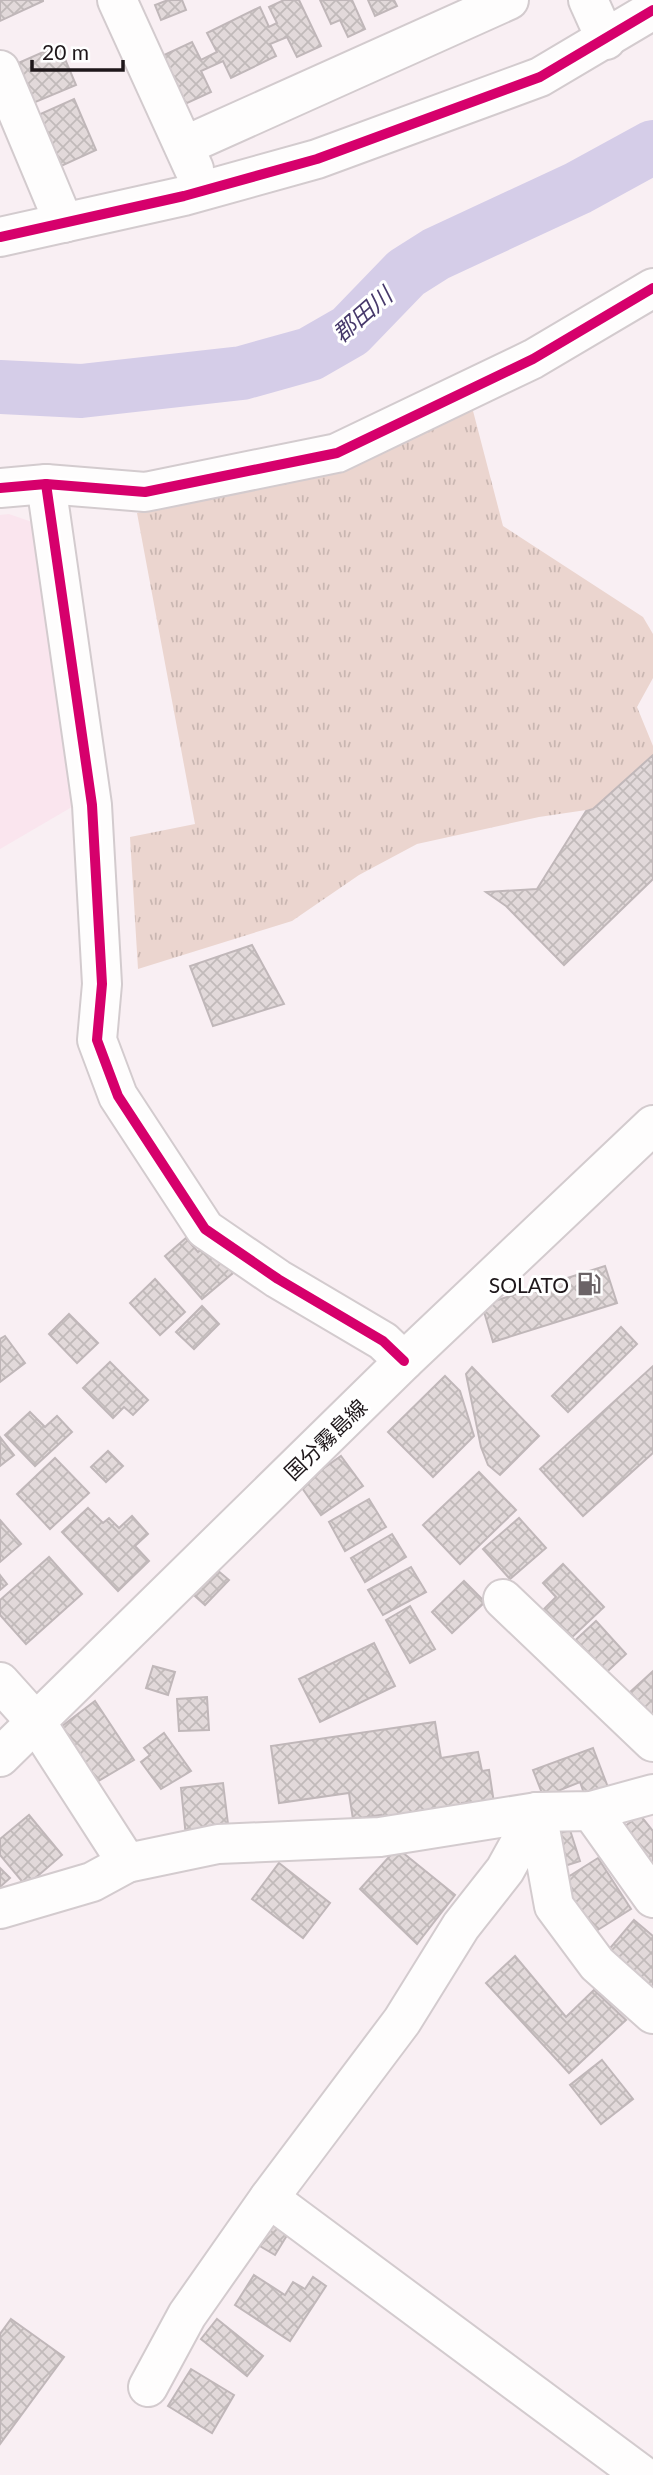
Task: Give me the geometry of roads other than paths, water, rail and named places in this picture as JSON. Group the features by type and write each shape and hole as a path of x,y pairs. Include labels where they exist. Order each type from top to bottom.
{"street":[{"path":"184,146 509,0"},
{"path":"588,0 606,40"},
{"path":"120,1 204,190"},
{"path":"0,237 204,190 317,159 540,77 653,10"},
{"path":"0,70 64,223"},
{"path":"0,488 46,484 145,492 337,453 533,359 653,288"},
{"path":"46,484 92,805 102,984 97,1040 118,1096 205,1229 278,1279 383,1341 404,1362"},
{"name":"国分霧島線","path":"0,1757 404,1362 653,1125"},
{"path":"503,1600 653,1742"},
{"path":"0,1682 36,1722 127,1863"},
{"path":"0,1909 92,1882 127,1863 218,1844 380,1837 537,1812 591,1811 653,1794"},
{"path":"591,1811 653,1898"},
{"path":"537,1812 554,1906 597,1964 653,2014"},
{"path":"148,2387 187,2315 269,2198 402,2021 461,1926 505,1870 537,1812"},
{"path":"269,2198 642,2475"}],"waterway":[{"name":"郡田川","path":"0,387 81,391 242,373 310,354 350,331 406,273 436,254 578,188 653,147"}],"place":[{"name":"SOLATO","path":"589,1284"}]}
